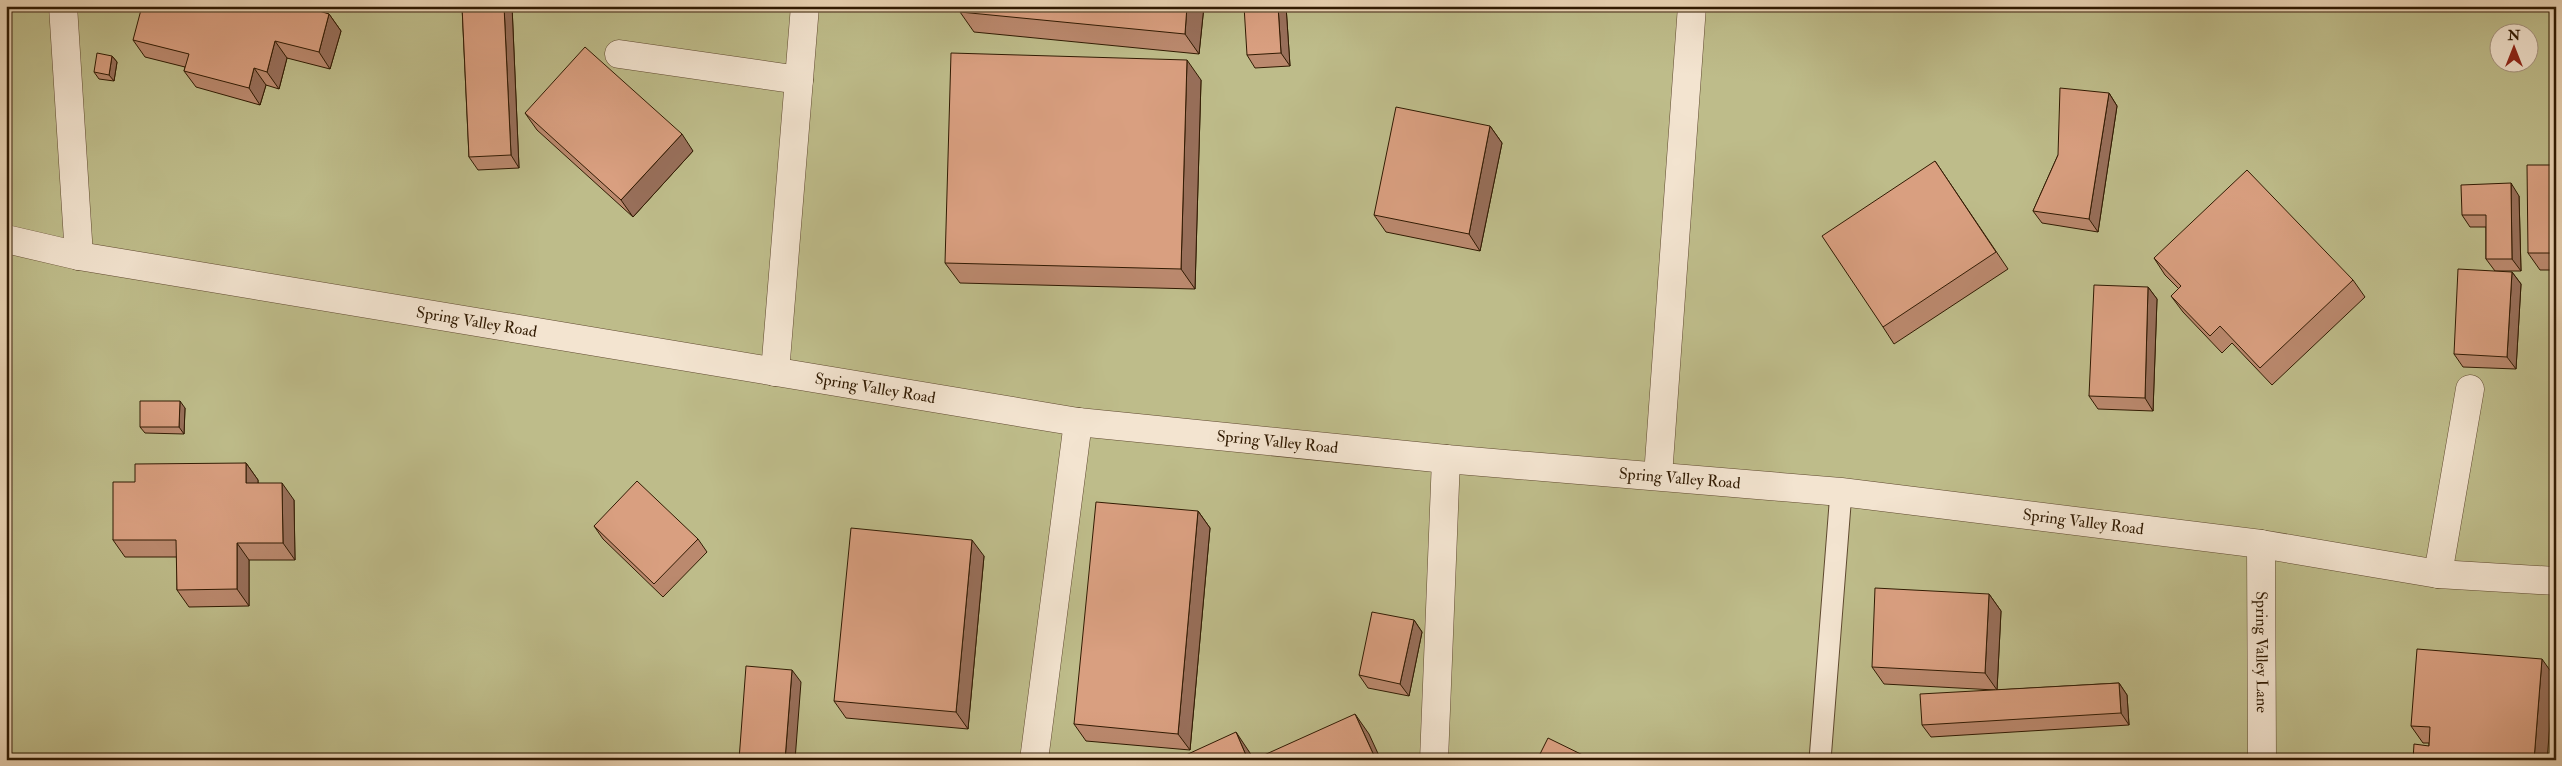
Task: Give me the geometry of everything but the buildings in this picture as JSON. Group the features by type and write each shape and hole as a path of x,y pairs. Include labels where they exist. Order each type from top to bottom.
{"street":[{"path":"63,6 78,256"},
{"path":"775,372 805,6"},
{"path":"1658,476 1692,6"},
{"path":"619,54 799,80"},
{"name":"Spring Valley Road","path":"6,239 78,256 1078,422 1446,459 1841,492 2261,544 2438,574 2556,581"},
{"path":"2438,574 2470,389"},
{"path":"1034,760 1078,422"},
{"path":"1434,760 1446,459"},
{"name":"Spring Valley Lane","path":"2261,544 2262,760"}],"lane":[{"path":"1820,760 1841,492"}],"shaded area":[{"path":"6,6 2556,6 2556,760 6,760"}]}
